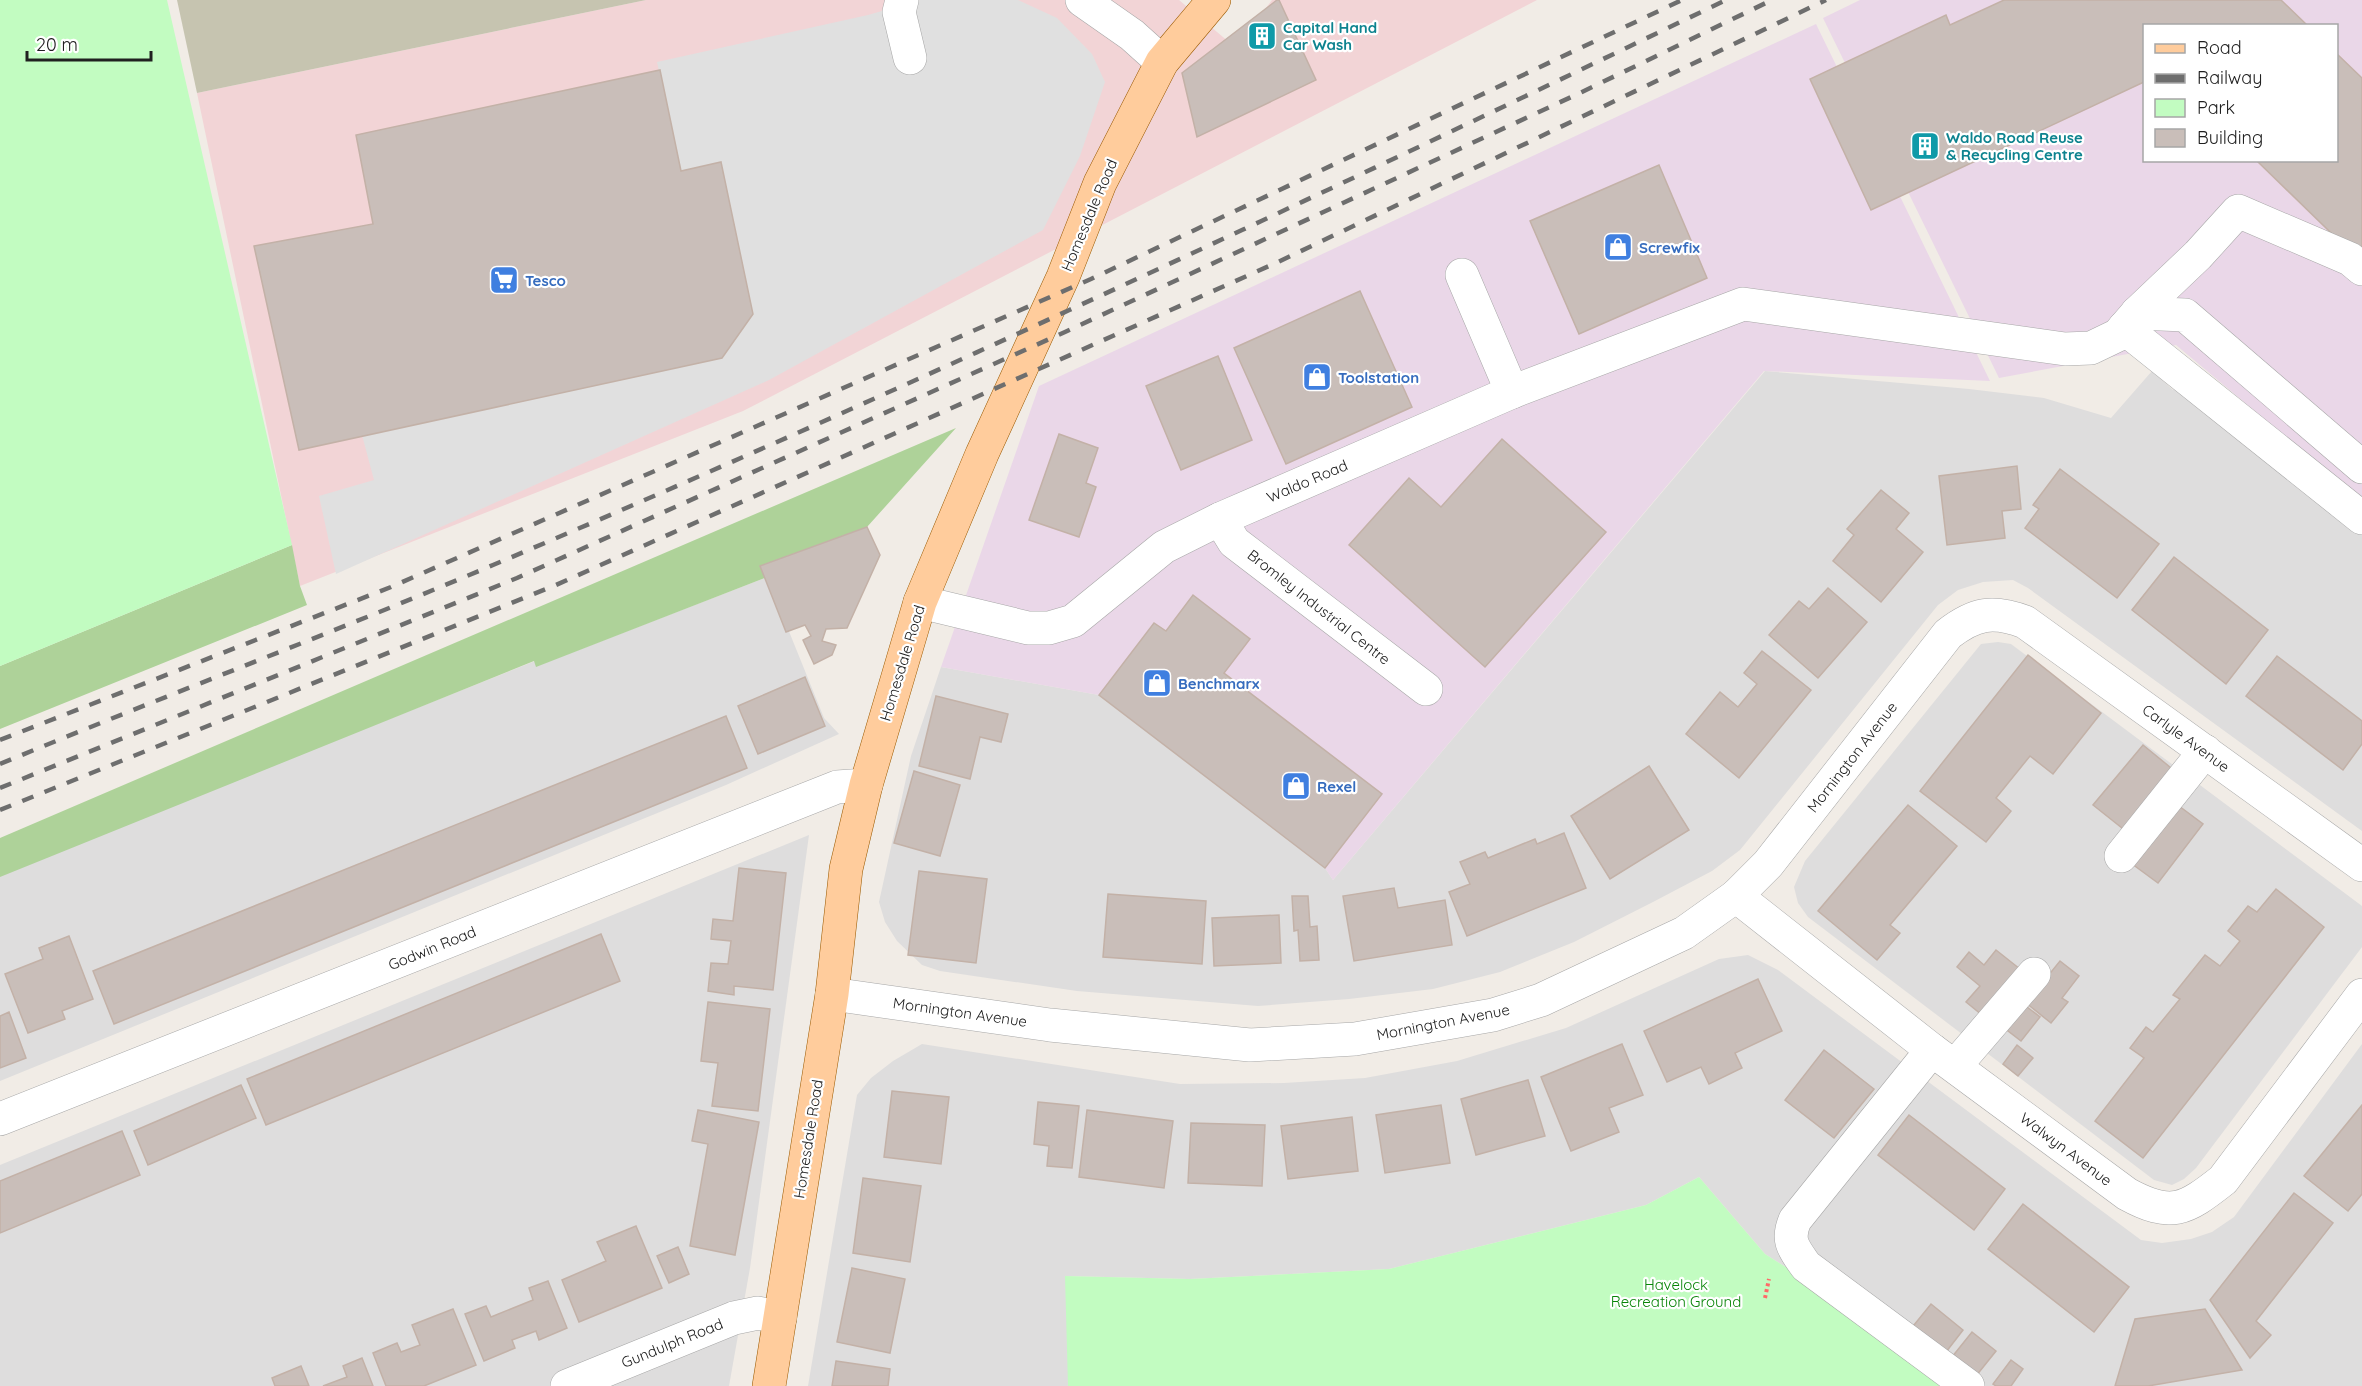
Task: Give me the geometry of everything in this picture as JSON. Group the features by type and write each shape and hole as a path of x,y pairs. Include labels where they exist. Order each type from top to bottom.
{"main road":[{"name":"Homesdale Road","path":"769,1386 832,994 846,869 866,785 920,602 982,454 1063,278 1100,183 1162,62 1214,0"}],"street":[{"path":"902,0 899,12 910,58"},
{"path":"1082,0 1132,35 1162,62"},
{"name":"Waldo Road","path":"920,602 1028,628 1049,628 1073,621 1164,547 1220,519 1512,392 1743,304 2065,349 2091,348 2118,335 2198,255 2238,211 2350,259 2362,269"},
{"path":"1462,275 1512,392"},
{"path":"2140,312 2183,294 2362,440"},
{"path":"2140,312 2185,315 2362,467"},
{"path":"2140,312 2362,518"},
{"name":"Bromley Industrial Centre","path":"1220,519 1234,542 1426,689"},
{"name":"Mornington Avenue","path":"832,994 1050,1025 1250,1045 1355,1039 1493,1015 1541,1000 1684,933 1736,896 1768,864 1948,634 1964,621 1985,615 2007,615"},
{"name":"Carlyle Avenue","path":"2007,615 2025,622 2362,865"},
{"path":"2121,856 2205,751"},
{"name":"Godwin Road","path":"0,1119 837,787 866,785"},
{"name":"Walwyn Avenue","path":"1736,896 1944,1058 2127,1194 2151,1207 2167,1209 2184,1206 2223,1180 2362,995"},
{"path":"1968,1386 1806,1266 1794,1249 1789,1233 1795,1220 1944,1058 2034,974"},
{"name":"Gundulph Road","path":"567,1386 734,1318 758,1313 780,1318"}],"shaded area":[{"path":"177,0 646,0 197,93"},
{"path":"646,0 1179,0 1236,48 1272,0 1537,0 743,411 300,586 197,93"},
{"path":"920,0 1018,0 1057,18 1092,54 1105,82 1080,156 1043,230 769,380 336,574 319,496 374,480 362,435 722,358 753,314 721,163 681,171 657,62 868,15"},
{"path":"1860,0 2362,0 2362,501 2176,345 1999,378 1823,18"},
{"path":"1816,24 1990,381 1764,371 1333,880 1325,868 1099,695 941,667 1039,386"},
{"path":"1765,371 2044,398 2111,418 2152,371 2173,390 2179,383 2362,533 2362,831 2028,588 2013,580 1983,582 1958,590 1938,605 1740,850 1712,871 1653,902 1574,942 1500,972 1433,989 1349,999 1258,1006 1077,991 940,971 922,965 897,941 885,922 879,902 911,756 941,667 1099,695 1325,868 1333,880"},
{"path":"767,577 824,718 839,734 726,785 0,1081 0,874 535,661 537,666"},
{"path":"1998,642 2011,644 2362,906 2362,947 2196,1168 2184,1179 2172,1185 2154,1180 1808,917 1798,903 1794,887 1805,861 1981,644"},
{"path":"809,835 750,1268 729,1386 0,1386 0,1165"},
{"path":"1748,955 1778,970 2141,1240 2162,1243 2191,1239 2212,1232 2234,1217 2362,1044 2362,1386 1949,1386 1821,1289 1765,1254 1699,1177 1646,1205 1389,1269 1190,1279 1066,1276 1070,1386 808,1386 857,1095 871,1078 893,1061 922,1044 1180,1084 1284,1083 1365,1078 1457,1061 1566,1028 1719,959"}],"green space":[{"path":"0,0 167,0 292,545 0,666"},
{"path":"956,428 867,527 760,566 767,577 536,667 534,661 0,877 0,838"},
{"path":"292,545 300,586 307,605 0,729 0,666"},
{"name":"Havelock Recreation Ground","path":"1699,1177 1765,1254 1821,1289 1949,1386 1068,1386 1065,1276 1190,1279 1389,1269 1646,1205"}],"building":[{"name":"Capital Hand Car Wash","path":"1277,0 1316,80 1197,137 1182,73"},
{"name":"Waldo Road Reuse & Recycling Centre","path":"2004,0 2281,0 2306,24 2143,24 2143,82 1871,210 1810,79 1946,15 1950,25"},
{"path":"2338,55 2362,78 2362,263 2258,162 2338,162"},
{"name":"Tesco","path":"660,70 681,171 721,162 753,314 722,358 299,450 254,246 373,224 356,135"},
{"path":"1659,165 1707,278 1579,334 1530,221"},
{"path":"1360,291 1412,407 1286,464 1234,348"},
{"path":"1218,356 1252,440 1181,470 1146,386"},
{"path":"1059,434 1098,448 1086,483 1096,487 1079,537 1029,520"},
{"path":"1502,439 1606,532 1485,667 1349,545 1409,478 1441,507"},
{"path":"2017,466 2021,509 2002,511 2005,538 1947,545 1939,476"},
{"path":"2060,469 2159,544 2117,598 2025,528 2039,509 2033,505"},
{"path":"1881,490 1909,513 1896,529 1923,552 1881,602 1833,561 1854,535 1847,529"},
{"path":"867,527 880,555 847,628 826,629 822,641 836,645 832,655 814,664 803,640 811,636 805,625 786,632 760,566"},
{"path":"2174,557 2268,630 2226,684 2132,610"},
{"path":"1828,588 1867,622 1818,678 1769,635 1799,601 1809,609"},
{"path":"1193,595 1250,639 1224,673 1382,794 1325,868 1099,695 1154,623 1166,631"},
{"path":"1762,651 1811,690 1739,778 1686,734 1720,692 1738,707 1757,684 1744,673"},
{"path":"2028,655 2101,713 2053,774 2030,756 1996,798 2011,811 1986,842 1920,791"},
{"path":"2277,656 2362,721 2362,744 2343,770 2246,696"},
{"path":"805,677 825,726 758,754 738,706"},
{"path":"936,696 1008,714 1001,742 980,737 970,779 919,766"},
{"path":"726,716 747,768 114,1024 93,971"},
{"path":"2143,745 2176,772 2127,832 2093,805"},
{"path":"1649,766 1689,830 1610,879 1571,816"},
{"path":"914,771 960,785 940,856 894,843"},
{"path":"1908,805 1957,846 1890,925 1900,933 1877,960 1818,911"},
{"path":"2179,806 2203,824 2158,883 2128,861"},
{"path":"1564,833 1586,888 1467,936 1449,892 1470,884 1460,862 1485,852 1488,858 1535,839 1537,844"},
{"path":"739,868 786,873 773,990 734,986 734,995 708,991 711,963 728,964 731,941 711,939 713,919 733,921"},
{"path":"919,871 987,879 976,963 908,955"},
{"path":"1394,888 1398,908 1445,900 1452,945 1354,961 1343,896"},
{"path":"2276,889 2324,927 2143,1158 2095,1121 2144,1058 2130,1048 2146,1027 2153,1032 2180,999 2173,995 2205,955 2220,966 2240,941 2228,931 2248,906 2257,912"},
{"path":"1108,894 1206,901 1202,964 1103,957"},
{"path":"1292,896 1308,896 1310,927 1317,926 1319,960 1300,961 1298,930 1294,931"},
{"path":"1279,915 1281,963 1214,966 1212,918"},
{"path":"601,934 620,981 266,1125 247,1079"},
{"path":"69,936 93,999 62,1011 65,1019 28,1033 5,974 43,959 39,948"},
{"path":"1996,950 2020,969 1982,1015 1966,1002 1980,986 1957,967 1969,952 1984,965"},
{"path":"2060,961 2079,976 2062,998 2068,1002 2051,1023 2026,1003"},
{"path":"1758,979 1782,1031 1735,1053 1742,1068 1709,1084 1701,1067 1667,1082 1644,1031"},
{"path":"708,1002 770,1009 758,1111 712,1106 718,1063 701,1061"},
{"path":"2022,1003 2040,1017 2021,1041 2003,1027"},
{"path":"9,1012 26,1058 0,1068 0,1016"},
{"path":"1622,1044 1643,1095 1609,1108 1619,1132 1571,1151 1541,1077"},
{"path":"2017,1045 2033,1058 2018,1076 2003,1064"},
{"path":"1824,1050 1874,1089 1834,1138 1785,1100"},
{"path":"1528,1080 1545,1136 1476,1155 1461,1099"},
{"path":"241,1085 256,1118 148,1165 134,1131"},
{"path":"892,1091 949,1097 941,1164 884,1157"},
{"path":"1038,1102 1079,1106 1072,1168 1047,1166 1049,1146 1034,1144"},
{"path":"1441,1105 1450,1163 1385,1173 1376,1115"},
{"path":"2362,1105 2362,1194 2348,1211 2304,1176"},
{"path":"698,1110 759,1122 735,1255 690,1246 708,1144 692,1141"},
{"path":"1087,1110 1173,1121 1164,1188 1079,1177"},
{"path":"1909,1115 2005,1189 1974,1230 1878,1155"},
{"path":"1352,1117 1358,1171 1288,1179 1281,1126"},
{"path":"1191,1123 1265,1125 1262,1186 1188,1183"},
{"path":"122,1131 140,1175 0,1233 0,1181"},
{"path":"863,1178 921,1186 910,1262 853,1253"},
{"path":"2294,1193 2333,1223 2256,1321 2271,1335 2250,1358 2210,1300"},
{"path":"2023,1204 2129,1287 2094,1332 1988,1249"},
{"path":"636,1226 662,1288 579,1322 562,1280 606,1261 597,1242"},
{"path":"678,1247 689,1274 669,1283 657,1256"},
{"path":"852,1268 905,1279 890,1353 837,1342"},
{"path":"548,1281 567,1328 539,1340 536,1331 512,1340 515,1348 484,1361 465,1314 486,1306 491,1317 533,1300 529,1288"},
{"path":"1931,1304 1963,1330 1943,1356 1910,1330"},
{"path":"453,1309 476,1365 424,1386 386,1386 373,1353 397,1343 401,1352 420,1345 412,1325"},
{"path":"2205,1309 2242,1370 2148,1386 2115,1386 2135,1319"},
{"path":"1972,1332 1996,1351 1972,1381 1948,1362"},
{"path":"362,1358 373,1386 323,1386 347,1377 343,1366"},
{"path":"2011,1360 2023,1369 2011,1386 1996,1386 1993,1384"},
{"path":"836,1361 890,1369 888,1386 832,1386"},
{"path":"301,1366 309,1386 275,1386 272,1378"}],"railway":[{"path":"0,740 391,587 1091,279 1682,0"},
{"path":"0,764 432,591 804,430 1113,290 1726,0"},
{"path":"0,788 517,578 1065,332 1582,92 1772,0"},
{"path":"0,810 556,585 1278,262 1826,0"}],"place":[{"name":"Capital Hand Car Wash","path":"1262,36"},
{"name":"Waldo Road Reuse & Recycling Centre","path":"1925,146"},
{"name":"Screwfix","path":"1618,247"},
{"name":"Tesco","path":"504,280"},
{"name":"Toolstation","path":"1317,377"},
{"name":"Benchmarx","path":"1157,683"},
{"name":"Rexel","path":"1296,786"}]}
